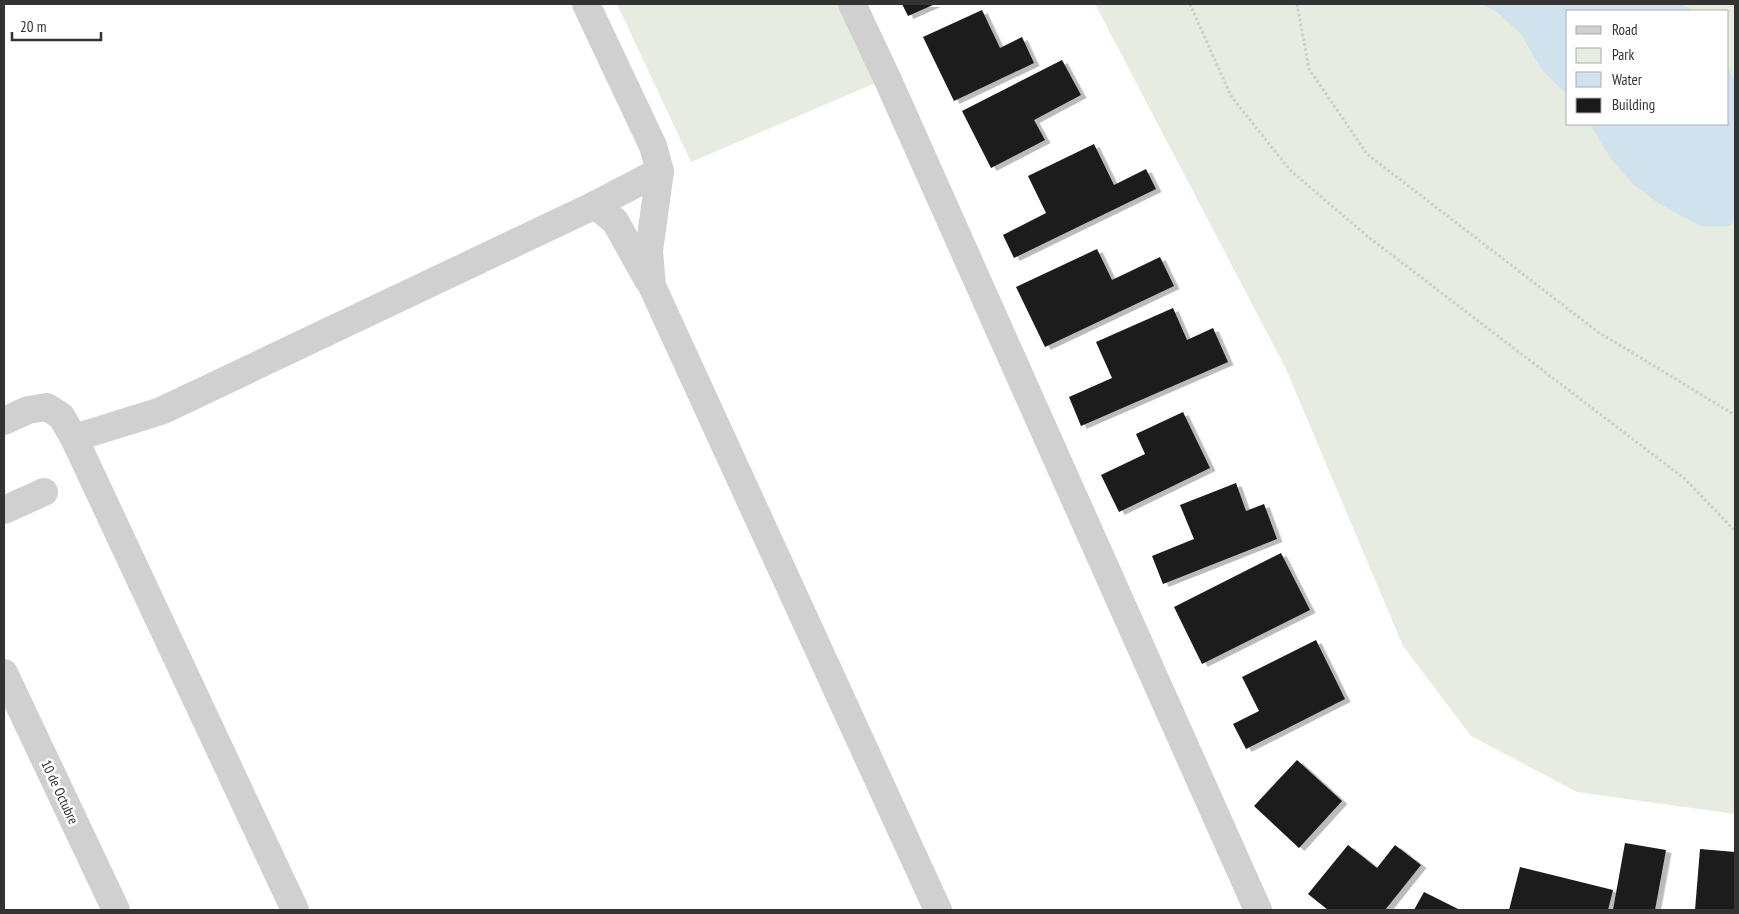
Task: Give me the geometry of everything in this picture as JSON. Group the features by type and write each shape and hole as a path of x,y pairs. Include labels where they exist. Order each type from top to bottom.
{"street":[{"path":"586,4 653,146 660,171 649,251 652,286"},
{"path":"852,4 887,78 1258,910"},
{"path":"74,438 160,411 595,205 660,171"},
{"path":"595,205 615,221 652,286 938,910"},
{"path":"4,421 28,410 47,407 62,416 295,910"},
{"path":"4,510 44,492"},
{"name":"10 de Octubre","path":"4,673 116,910"}],"path":[{"path":"1190,4 1230,96 1290,170 1367,236 1685,479 1735,531"},
{"path":"1297,4 1309,69 1367,154 1598,332 1735,415"}],"green space":[{"path":"617,4 852,4 887,78 691,162"},
{"path":"1095,4 1735,4 1735,814 1577,792 1471,736 1403,646 1286,369"}],"water":[{"path":"1482,4 1680,4 1690,10 1566,10 1566,94 1542,70 1521,34 1497,12"},
{"path":"1729,71 1735,80 1735,222 1728,226 1701,226 1658,203 1633,184 1611,159 1591,125 1729,125"}],"building":[{"path":"902,4 935,4 908,16"},
{"path":"982,10 1000,48 1022,37 1034,63 954,101 923,37"},
{"path":"1062,60 1081,95 1034,120 1045,140 991,168 962,111"},
{"path":"1094,144 1114,185 1146,169 1156,189 1014,258 1003,235 1046,213 1028,176"},
{"path":"1097,249 1112,280 1160,257 1174,286 1045,347 1016,287"},
{"path":"1173,308 1187,340 1213,328 1228,362 1081,426 1069,397 1112,378 1096,342"},
{"path":"1183,412 1210,468 1119,512 1101,475 1145,454 1136,434"},
{"path":"1236,483 1246,511 1264,504 1277,539 1163,584 1152,556 1194,539 1180,505"},
{"path":"1281,553 1310,610 1202,664 1174,607"},
{"path":"1316,640 1345,699 1246,749 1233,724 1259,711 1242,677"},
{"path":"1297,760 1342,801 1299,848 1254,806"},
{"path":"1625,843 1666,850 1655,910 1613,910"},
{"path":"1348,845 1377,868 1395,845 1421,865 1385,910 1328,910 1308,894"},
{"path":"1700,849 1735,852 1735,910 1695,910"},
{"path":"1520,867 1613,890 1608,910 1509,910"},
{"path":"1424,892 1460,910 1414,910"}]}
